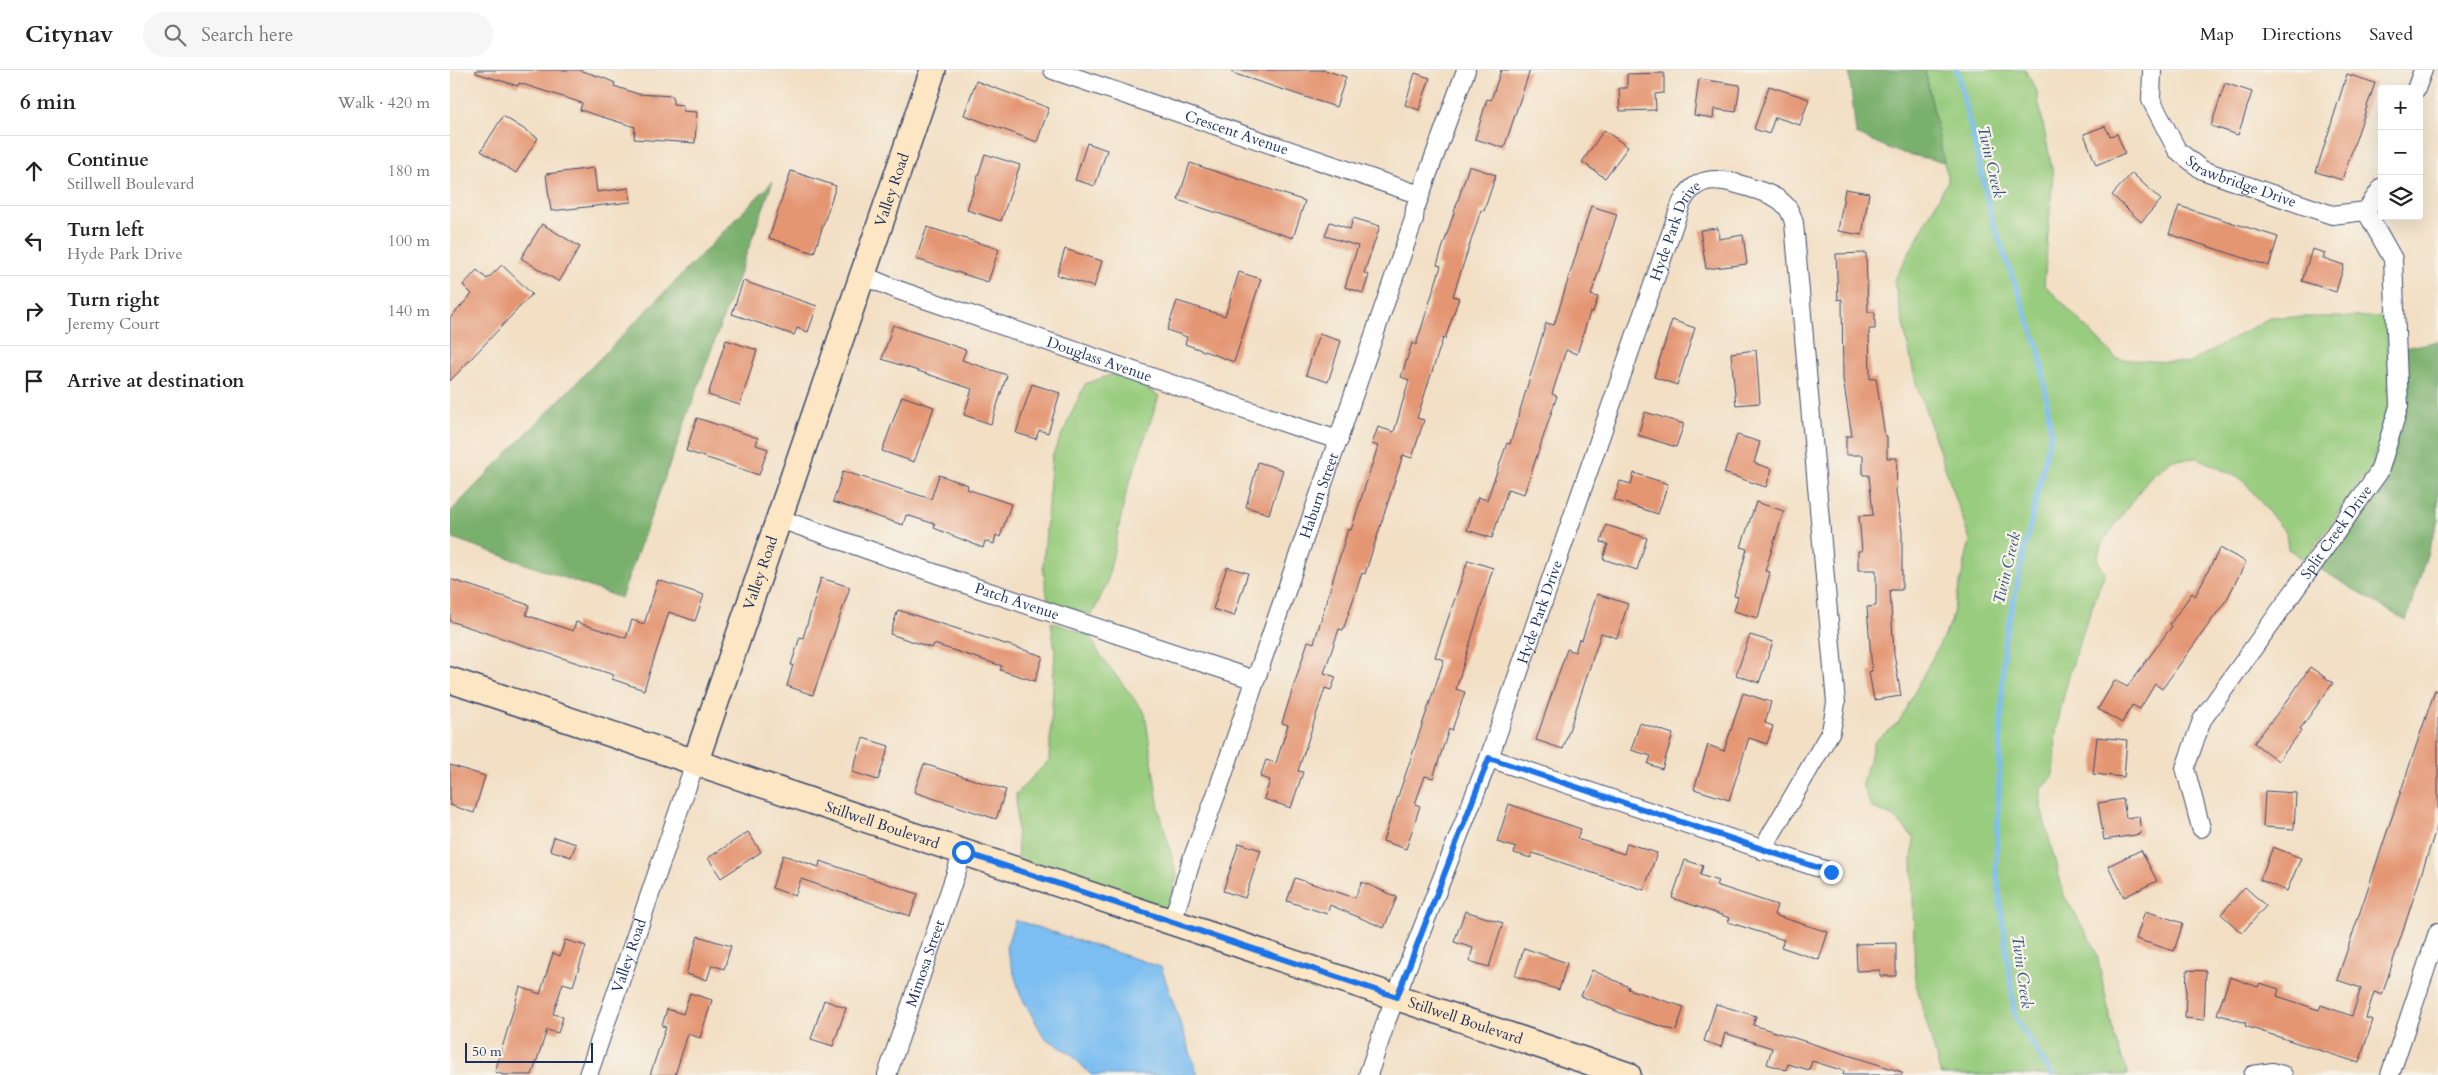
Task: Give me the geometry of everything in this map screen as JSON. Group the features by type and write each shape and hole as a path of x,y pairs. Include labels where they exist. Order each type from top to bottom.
{"street":[{"name":"Valley Road","path":"588,1075 933,70"},
{"name":"Crescent Avenue","path":"1053,70 1420,195"},
{"name":"Haburn Street","path":"1172,922 1193,854 1339,440 1420,195 1466,70"},
{"name":"Strawbridge Drive","path":"2152,70 2152,100 2176,150 2202,170 2332,215 2366,210"},
{"path":"2417,85 2423,70"},
{"name":"Hyde Park Drive","path":"1368,1075 1489,758 1681,204 1693,187 1704,181 1724,180 1773,196 1790,211 1794,223 1836,703 1831,730 1762,850"},
{"path":"2366,210 2378,193"},
{"name":"Split Creek Drive","path":"2201,828 2185,768 2202,720 2379,472 2399,406 2393,259 2366,210"},
{"name":"Douglass Avenue","path":"862,275 907,293 1339,440"},
{"name":"Patch Avenue","path":"780,519 971,586 1255,680"},
{"name":"Stillwell Boulevard","path":"450,680 695,763 789,792 1628,1075"},
{"path":"1489,758 1831,872"},
{"name":"Mimosa Street","path":"887,1075 963,852"},
{"path":"2390,1075 2438,932"},
{"path":"2253,1075 2273,1072 2284,1075"}],"green space":[{"path":"1849,70 1925,70 1944,162 1898,152 1856,134"},
{"path":"1925,70 2025,70 2036,89 2053,174 2044,284 2117,359 2189,363 2271,317 2386,317 2390,405 2371,467 2305,560 2288,549 2286,533 2243,480 2198,458 2171,460 2149,478 2102,543 2097,559 2105,573 2070,672 2056,733 2054,771 2047,784 2041,789 2041,808 2064,895 2096,950 2114,1036 2128,1075 1941,1075 1915,980 1912,860 1914,838 1894,817 1871,807 1862,784 1875,741 1899,722 1951,622 1970,540 1916,383 1894,281 1948,181"},
{"path":"773,181 621,598 450,537 450,512"},
{"path":"2438,341 2438,520 2406,621 2320,569 2387,474 2405,348"},
{"path":"1113,374 1136,382 1159,396 1126,493 1107,583 1092,615 1048,601 1043,567 1052,456 1085,384"},
{"path":"1051,622 1089,635 1101,656 1145,713 1159,809 1177,876 1167,910 1018,860 1016,794 1049,760 1055,651"}],"water":[{"path":"1015,920 1161,967 1198,1075 1091,1075 1071,1054 1044,1037 1021,996 1006,948"}],"building":[{"path":"476,70 579,70 604,78 615,83 614,86 638,94 673,96 673,104 683,105 683,111 697,112 695,143 634,139 635,127 580,110 582,103 519,83 518,86 476,73"},
{"path":"1232,70 1325,70 1346,77 1336,107 1232,73"},
{"path":"1501,70 1530,70 1504,148 1475,139 1487,99 1491,100"},
{"path":"1415,73 1430,78 1419,110 1405,105"},
{"path":"1664,73 1664,93 1655,94 1656,110 1620,111 1619,88 1627,88 1627,74"},
{"path":"2347,74 2375,83 2342,180 2316,172"},
{"path":"1699,79 1740,85 1736,112 1714,109 1713,118 1694,115"},
{"path":"976,81 1049,108 1037,142 964,115"},
{"path":"2225,83 2252,92 2238,135 2211,126"},
{"path":"1769,86 1809,99 1800,125 1775,117 1769,134 1754,129"},
{"path":"503,116 538,138 516,173 481,151"},
{"path":"2105,126 2110,136 2117,134 2125,153 2096,165 2084,134"},
{"path":"1604,130 1628,147 1605,178 1582,162"},
{"path":"1087,143 1107,150 1095,186 1075,180"},
{"path":"985,154 1020,165 1001,221 967,210"},
{"path":"1190,163 1305,201 1293,238 1178,200"},
{"path":"1469,166 1496,175 1484,211 1481,210 1453,296 1459,298 1445,339 1443,338 1417,418 1424,420 1412,458 1403,455 1365,574 1362,573 1343,630 1339,629 1324,673 1336,677 1331,690 1325,688 1298,771 1303,772 1291,808 1264,799 1270,780 1260,777 1266,760 1276,763 1288,725 1282,723 1308,641 1314,643 1348,529 1351,530 1378,446 1372,444 1378,427 1394,432 1409,380 1401,377 1412,343 1416,345 1441,266 1437,265"},
{"path":"594,168 597,192 629,188 631,202 551,211 546,174"},
{"path":"791,171 836,186 814,253 769,238"},
{"path":"2132,173 2161,200 2141,222 2112,195"},
{"path":"1845,189 1869,193 1862,235 1838,231"},
{"path":"1591,206 1617,214 1591,295 1598,297 1593,312 1590,312 1577,354 1566,350 1552,394 1557,396 1524,494 1508,489 1492,538 1467,530 1478,497 1487,500 1507,443 1510,444 1546,323 1554,325"},
{"path":"2179,206 2278,237 2269,266 2169,234"},
{"path":"1353,218 1380,226 1364,273 1369,275 1363,293 1345,287 1358,246 1325,236 1330,222 1350,229"},
{"path":"542,224 580,247 559,282 521,258"},
{"path":"927,227 999,249 988,282 916,259"},
{"path":"1718,228 1719,239 1743,235 1747,264 1706,269 1700,230"},
{"path":"1065,249 1102,261 1094,287 1057,275"},
{"path":"2312,249 2325,253 2323,258 2344,265 2336,292 2302,281"},
{"path":"1866,253 1868,312 1875,312 1875,329 1869,329 1870,379 1876,378 1885,436 1887,436 1887,458 1897,458 1896,492 1902,531 1902,590 1890,590 1894,654 1901,696 1874,700 1869,672 1872,671 1867,607 1876,606 1876,570 1858,570 1858,551 1862,551 1859,516 1873,515 1869,475 1863,475 1863,455 1846,455 1846,436 1852,436 1843,379 1842,299 1838,300 1836,254"},
{"path":"502,265 532,294 450,381 450,318 472,294 463,285 477,270 487,279"},
{"path":"1239,272 1261,279 1234,362 1185,344 1187,337 1167,330 1177,301 1225,316"},
{"path":"743,281 817,306 808,332 797,328 794,335 732,314"},
{"path":"1672,320 1695,328 1677,385 1654,377"},
{"path":"893,325 966,350 962,360 1007,375 991,424 964,415 972,389 882,359"},
{"path":"1319,334 1341,341 1328,382 1306,375"},
{"path":"726,340 757,350 740,405 708,395"},
{"path":"1756,350 1760,403 1736,405 1731,353"},
{"path":"1032,384 1060,393 1048,433 1039,430 1036,439 1016,433"},
{"path":"902,396 934,407 914,462 882,451"},
{"path":"1645,412 1684,424 1676,447 1638,435"},
{"path":"697,418 758,438 756,445 768,449 759,475 686,451"},
{"path":"1737,435 1760,442 1754,463 1772,469 1766,487 1724,473"},
{"path":"1258,462 1283,470 1269,514 1246,507"},
{"path":"843,471 931,499 939,475 968,485 967,489 1011,504 1000,537 996,535 994,544 985,541 983,548 934,528 935,524 906,515 903,525 833,502"},
{"path":"1634,473 1668,484 1658,514 1614,500 1620,481 1631,484"},
{"path":"1756,502 1784,511 1765,571 1770,572 1758,618 1734,611 1738,597 1734,596 1747,549 1741,547"},
{"path":"1606,525 1647,538 1637,570 1603,559 1608,544 1601,542"},
{"path":"2220,548 2246,562 2227,599 2162,689 2155,684 2140,709 2132,705 2122,723 2098,709 2115,680 2127,687 2172,626 2170,624 2192,593 2195,596"},
{"path":"1468,560 1493,568 1456,689 1465,692 1452,730 1449,729 1433,778 1425,776 1415,804 1420,806 1406,849 1383,841 1444,660 1435,657"},
{"path":"1227,567 1248,573 1234,616 1213,609"},
{"path":"821,578 850,587 813,695 787,686 793,665 791,665 800,637 803,638"},
{"path":"450,579 529,605 526,615 573,631 576,622 626,638 632,620 644,624 658,580 704,595 695,621 669,612 644,690 612,679 614,675 450,621"},
{"path":"1597,594 1628,604 1617,638 1601,633 1563,749 1536,740 1567,649 1575,652 1579,639 1582,640"},
{"path":"898,610 1043,656 1035,681 1000,670 1002,666 934,644 932,648 890,634"},
{"path":"1750,635 1773,642 1759,683 1736,675"},
{"path":"2310,667 2333,683 2300,729 2302,730 2278,761 2254,743 2290,697"},
{"path":"2435,690 2438,691 2438,823 2382,995 2374,992 2366,1018 2373,1020 2359,1063 2245,1026 2246,1023 2217,1014 2230,977 2258,987 2260,983 2279,989 2277,996 2319,1010 2321,1005 2352,1016 2361,988 2337,980"},
{"path":"1743,693 1771,702 1765,723 1773,726 1767,744 1749,738 1729,800 1694,789 1708,745 1724,751"},
{"path":"1640,723 1673,734 1662,769 1648,764 1651,756 1631,750"},
{"path":"2097,737 2127,740 2124,777 2093,774"},
{"path":"863,738 889,746 878,780 852,772"},
{"path":"924,764 1006,790 996,819 914,792"},
{"path":"450,765 485,776 474,813 450,805"},
{"path":"2265,791 2296,793 2294,829 2263,827"},
{"path":"2123,799 2126,818 2139,816 2141,834 2104,840 2098,803"},
{"path":"1509,804 1581,829 1577,839 1624,854 1627,843 1657,853 1644,890 1533,853 1531,858 1514,853 1516,848 1497,842"},
{"path":"748,832 761,852 721,878 708,858"},
{"path":"554,837 576,844 571,857 550,850"},
{"path":"1239,843 1261,850 1245,898 1223,891"},
{"path":"2273,847 2301,858 2287,891 2260,880"},
{"path":"2141,850 2157,881 2124,897 2108,866"},
{"path":"783,855 819,867 820,861 918,894 910,916 801,879 795,896 772,888"},
{"path":"1685,860 1703,866 1700,875 1718,881 1716,885 1777,905 1774,915 1828,932 1819,960 1781,947 1784,940 1728,922 1730,918 1672,898"},
{"path":"1295,878 1355,898 1362,882 1397,897 1384,928 1330,905 1327,914 1287,901"},
{"path":"2245,887 2266,906 2242,933 2221,914"},
{"path":"1465,911 1503,923 1489,967 1469,961 1473,948 1454,942"},
{"path":"2145,911 2183,923 2174,951 2136,939"},
{"path":"698,936 731,946 724,969 712,965 707,980 686,974"},
{"path":"565,940 586,946 573,986 563,983 553,1014 563,1017 558,1033 547,1030 532,1075 504,1075 495,1072 520,987 540,994 553,953 560,956"},
{"path":"1896,943 1896,976 1880,976 1880,970 1857,971 1856,944"},
{"path":"1524,948 1567,963 1559,990 1515,976"},
{"path":"1592,970 1629,987 1628,989 1684,1007 1676,1031 1623,1014 1581,996"},
{"path":"2187,970 2206,971 2204,1020 2185,1018"},
{"path":"690,993 712,1000 700,1038 688,1034 675,1075 650,1075 666,1027 662,1026 667,1009 683,1014"},
{"path":"824,1000 846,1008 833,1046 811,1039"},
{"path":"1716,1004 1756,1016 1753,1025 1902,1072 1902,1075 1843,1075 1844,1071 1812,1061 1809,1070 1788,1064 1786,1070 1767,1064 1772,1048 1725,1033 1721,1047 1704,1041"}],"waterway":[{"name":"Twin Creek","path":"1957,70 1993,223 2040,352 2051,432 2004,643 1996,867 2015,1017 2052,1075"}],"route":[{"path":"963,852 1397,997 1489,758 1831,872"}]}
